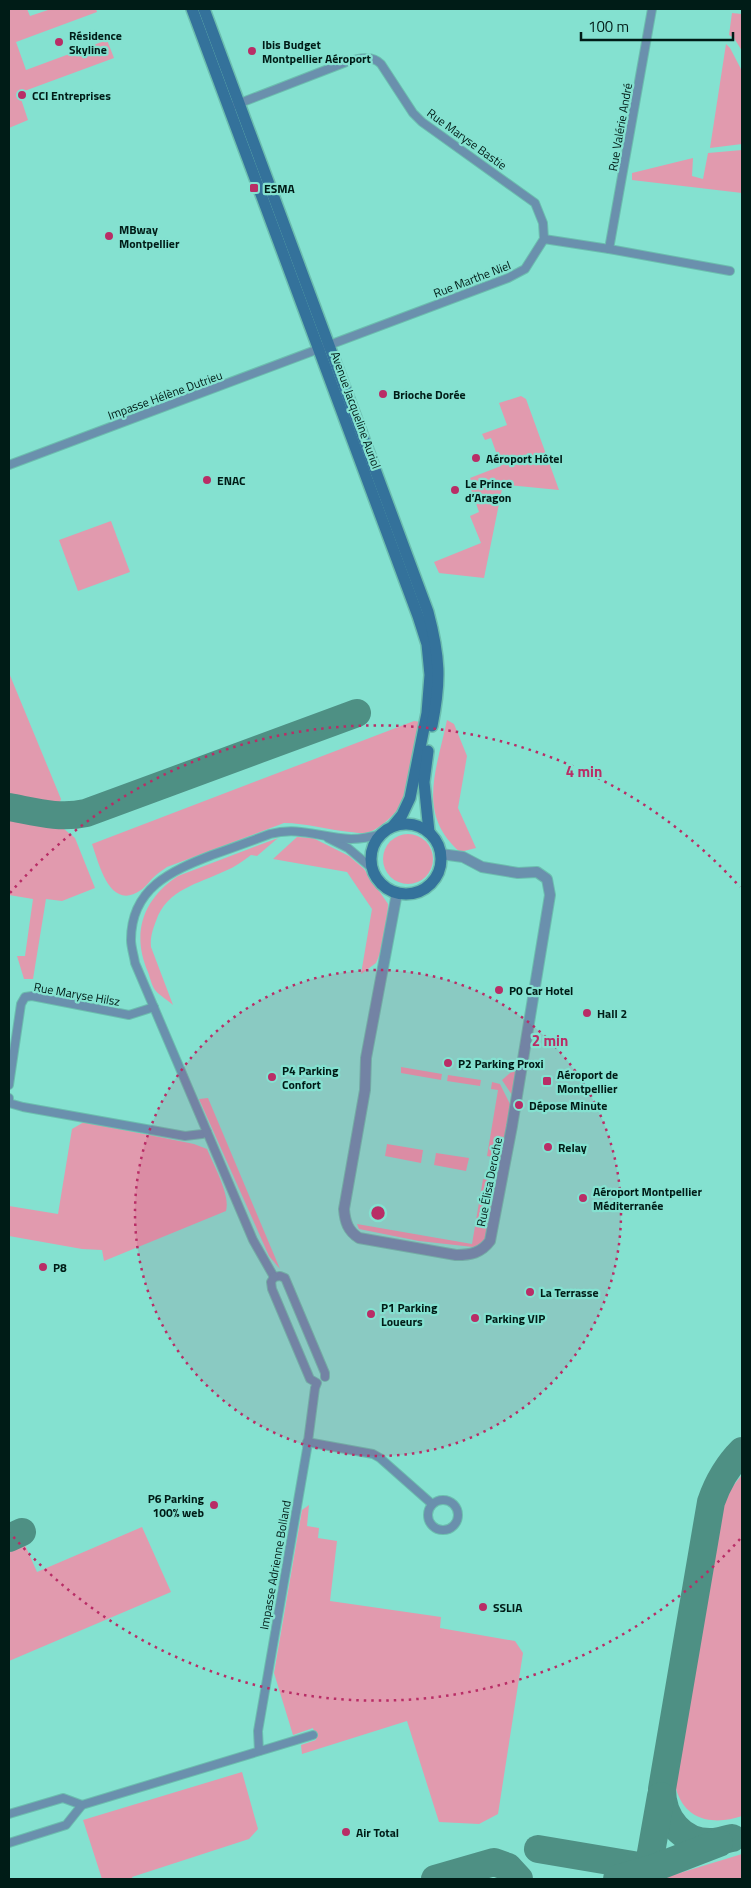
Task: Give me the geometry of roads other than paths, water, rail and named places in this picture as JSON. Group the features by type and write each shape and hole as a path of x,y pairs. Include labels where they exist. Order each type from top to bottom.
{"main road":[{"name":"Avenue Jacqueline Auriol","path":"192,9 234,105"},
{"name":"Avenue Jacqueline Auriol","path":"204,9 234,105 324,347 428,612 436,642 440,674 424,782 429,832"},
{"name":"Avenue Jacqueline Auriol","path":"324,347 427,644 430,675 427,713 410,798 402,815 393,826"},
{"path":"402,824 412,824 429,832 437,842 441,854 441,865 437,876 430,885 415,892 397,893 383,884 374,870 372,861 372,851 382,834 393,826 402,824"}],"street":[{"name":"Rue Valérie André","path":"610,249 652,9"},
{"name":"Rue Maryse Bastie","path":"234,105 349,61 368,58 376,60 422,122 535,203 543,222 544,239"},
{"path":"544,239 730,271"},
{"name":"Rue Marthe Niel","path":"324,347 518,274 528,266 544,239"},
{"name":"Impasse Hélène Dutrieu","path":"9,465 324,347"},
{"path":"325,1377 285,1278 280,1276 274,1278 253,1240 135,963 131,941 134,920 141,902 151,888 163,877 178,868 284,830 299,830 351,839 382,834"},
{"path":"321,835 348,848 374,870"},
{"name":"Rue Élisa Deroche","path":"397,893 366,1058 365,1090 344,1209 345,1219 348,1228 360,1238 456,1255 468,1255 485,1248 490,1241 510,1135 550,895 546,879 537,872 518,873 482,867 463,857 441,854"},
{"name":"Rue Maryse Hilsz","path":"9,1085 21,1004 25,997 32,996 129,1015 154,1007"},
{"path":"9,1098 9,1103 23,1108 185,1136 207,1132"},
{"name":"Impasse Adrienne Bolland","path":"259,1751 258,1731 263,1697 317,1383 310,1379 272,1289 271,1282 274,1278"},
{"path":"307,1442 373,1454 432,1504"},
{"path":"444,1499 455,1505 458,1509 458,1518 454,1526 441,1530 432,1525 428,1517 432,1504 444,1499"},
{"path":"9,1843 66,1825 82,1805 313,1734"},
{"path":"9,1814 63,1798 82,1805"}],"place":[{"name":"Résidence Skyline","path":"59,42"},
{"name":"Ibis Budget Montpellier Aéroport","path":"252,51"},
{"name":"CCI Entreprises","path":"22,95"},
{"name":"ESMA","path":"254,188"},
{"name":"MBway Montpellier","path":"109,236"},
{"name":"Brioche Dorée","path":"383,394"},
{"name":"Aéroport Hôtel","path":"476,458"},
{"name":"ENAC","path":"207,480"},
{"name":"Le Prince d’Aragon","path":"455,490"},
{"name":"P0 Car Hotel","path":"499,990"},
{"name":"Hall 2","path":"587,1013"},
{"name":"P2 Parking Proxi","path":"448,1063"},
{"name":"P4 Parking Confort","path":"272,1077"},
{"name":"Aéroport de Montpellier","path":"547,1081"},
{"name":"Dépose Minute","path":"519,1105"},
{"name":"Relay","path":"548,1147"},
{"name":"Aéroport Montpellier Méditerranée","path":"583,1198"},
{"name":"P8","path":"43,1267"},
{"name":"La Terrasse","path":"530,1292"},
{"name":"P1 Parking Loueurs","path":"371,1314"},
{"name":"Parking VIP","path":"475,1318"},
{"name":"P6 Parking 100% web","path":"214,1505"},
{"name":"SSLIA","path":"483,1607"},
{"name":"Air Total","path":"346,1832"}]}
